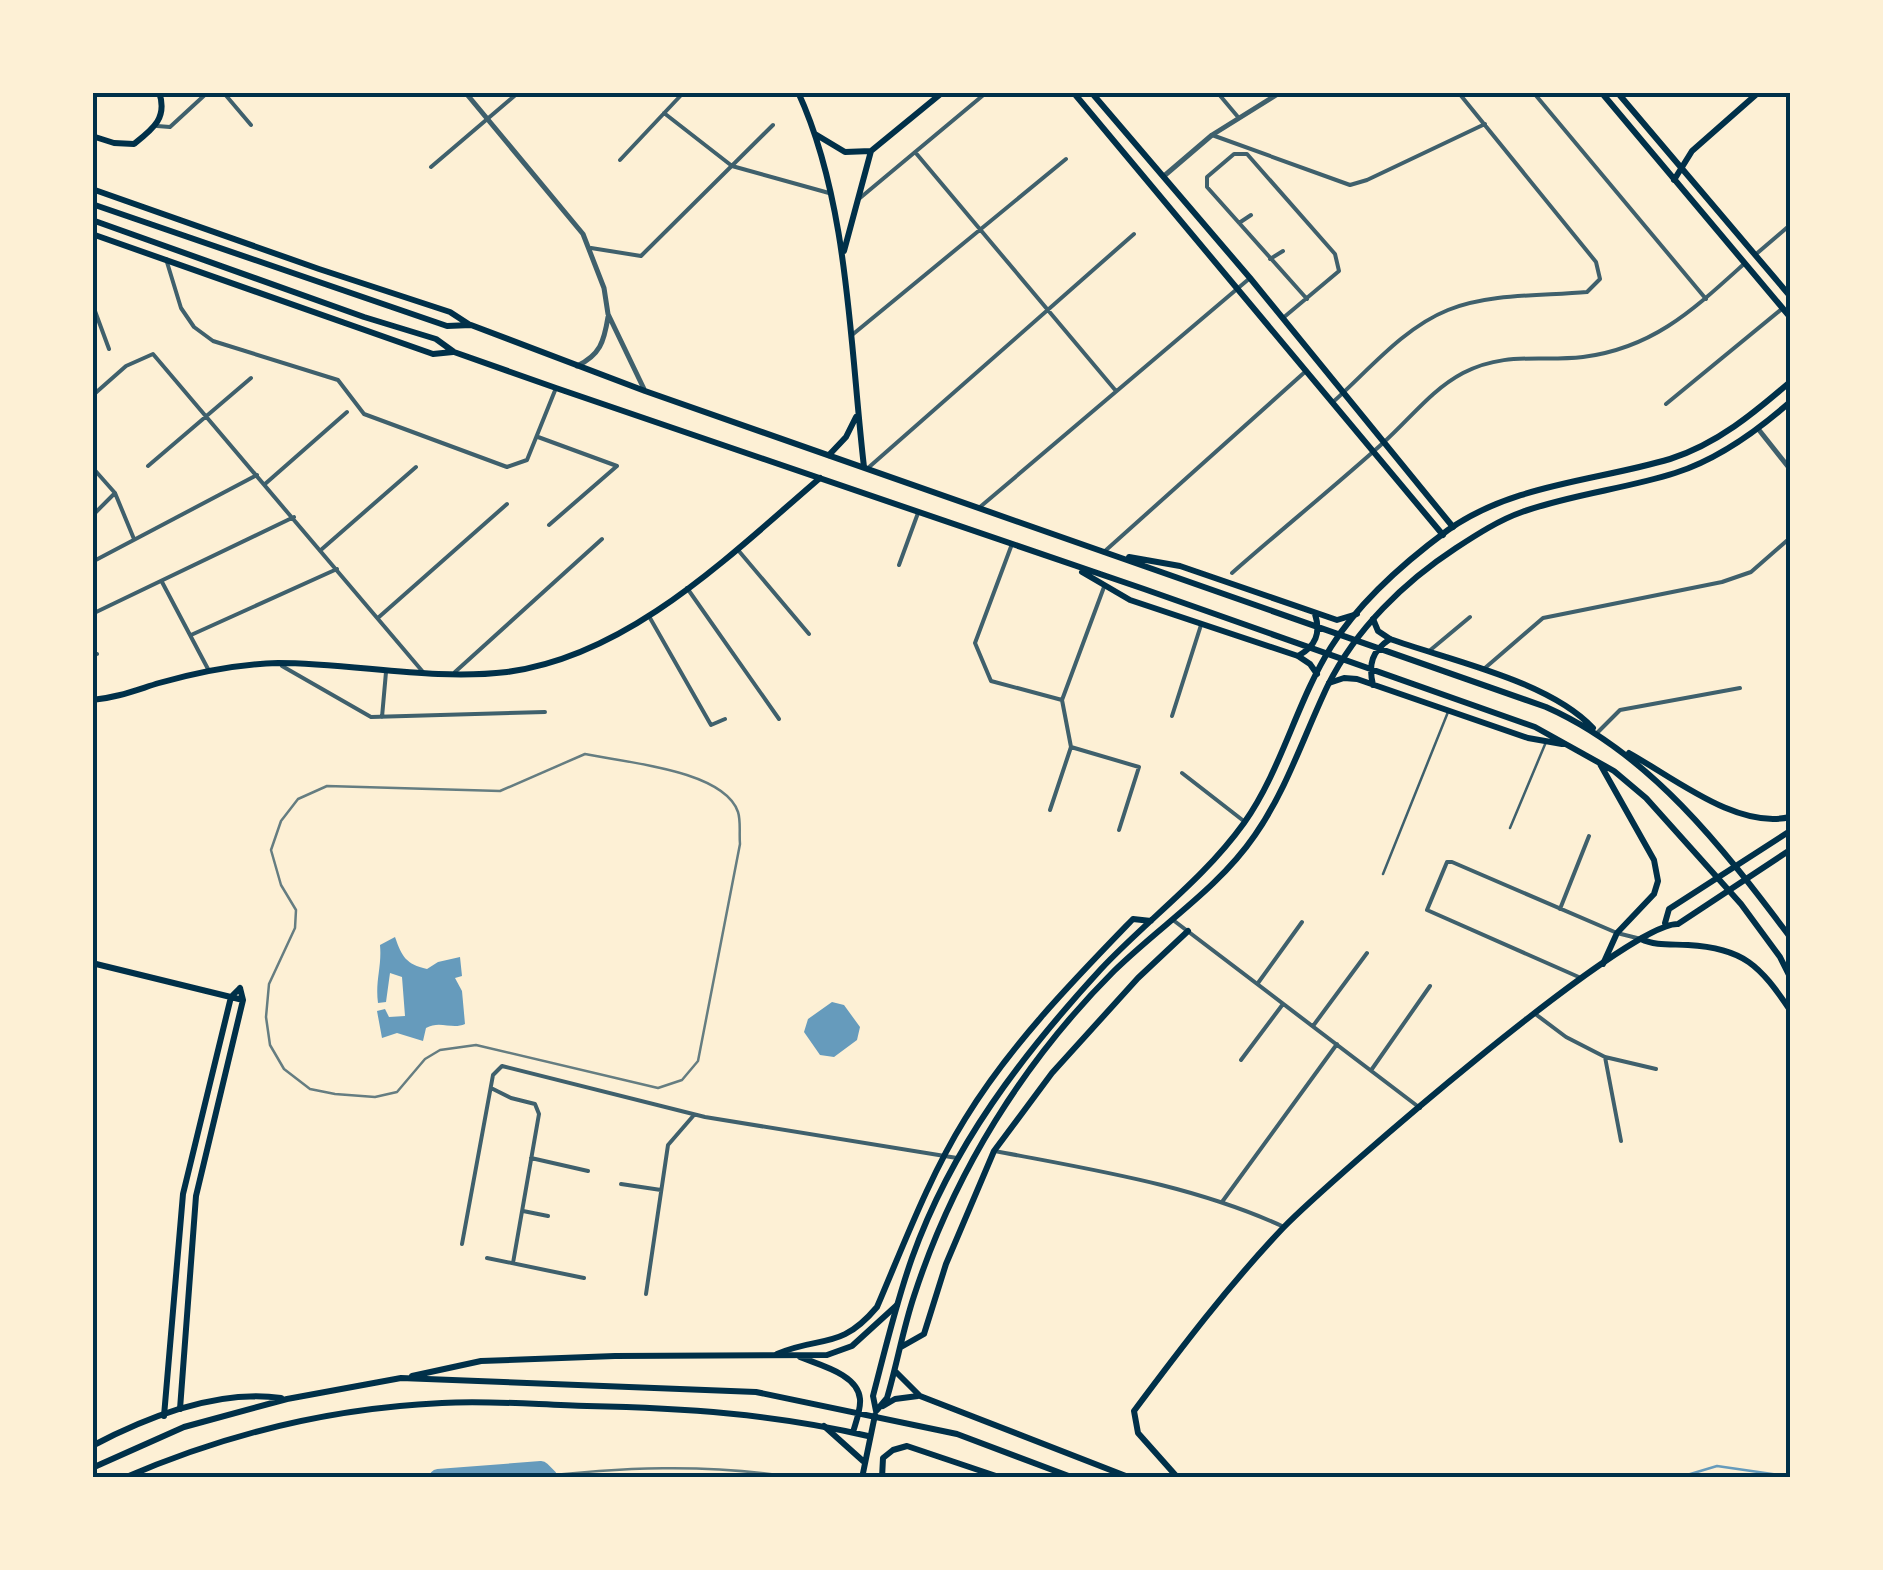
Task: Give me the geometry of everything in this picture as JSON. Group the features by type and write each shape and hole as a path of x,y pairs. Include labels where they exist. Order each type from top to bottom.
{"main road":[{"path":"92,136 114,144 134,144 157,126 162,113 159,92"},
{"path":"798,92 814,133 842,257 866,467"},
{"path":"842,257 870,151 943,92"},
{"path":"1074,92 1443,535"},
{"path":"1092,92 1250,278 1452,527"},
{"path":"1600,92 1790,317"},
{"path":"1618,92 1790,296"},
{"path":"1674,180 1692,151 1759,92"},
{"path":"814,133 845,152 870,151"},
{"path":"1661,164 1692,151"},
{"path":"1154,185 1164,176"},
{"path":"92,189 318,270 450,312 471,326 645,391 1546,707 1730,810 1756,820 1790,817"},
{"path":"92,204 447,326 471,326"},
{"path":"92,220 364,318 436,339 454,352 556,388 1535,727 1600,762 1646,798 1740,904 1780,957 1790,978"},
{"path":"92,234 433,354 454,352"},
{"path":"1299,362 1310,352"},
{"path":"876,1411 873,1396 897,1305 927,1222 957,1158 1032,1047 1108,962 1191,885 1244,822 1277,764 1332,646 1357,614 1399,571 1452,527 1512,498 1673,458 1750,417 1790,382"},
{"path":"862,1478 868,1436 876,1411 887,1398 913,1298 934,1241 999,1113 1029,1066 1116,969 1240,856 1258,832 1291,770 1329,683 1374,619 1410,582 1454,550 1518,513 1678,472 1759,430 1790,402"},
{"path":"829,455 853,427 858,411"},
{"path":"92,700 208,669 278,664 386,672 507,672 546,662 650,618 820,478"},
{"path":"1542,490 1548,504"},
{"path":"1109,552 1180,566 1337,620 1357,614"},
{"path":"1072,566 1130,600 1298,656 1317,674"},
{"path":"1298,656 1310,650 1317,639 1319,626 1315,614"},
{"path":"1374,619 1378,631 1390,640 1542,692 1574,708 1597,733"},
{"path":"1373,685 1372,658 1390,640"},
{"path":"1329,683 1344,678 1373,685 1528,738 1573,746"},
{"path":"1617,746 1652,776 1722,852 1790,937"},
{"path":"1600,762 1654,860 1658,881 1654,894 1617,934 1603,964"},
{"path":"1665,923 1669,909 1790,831"},
{"path":"1178,1478 1138,1433 1134,1411 1200,1321 1284,1227 1534,1013 1665,923 1678,924 1790,850"},
{"path":"773,1356 794,1347 838,1340 877,1308 944,1155 1016,1045 1134,918 1152,921"},
{"path":"900,1348 924,1334 946,1264 994,1151 1052,1073 1138,978 1188,931"},
{"path":"1640,939 1740,954 1765,973 1790,1010"},
{"path":"92,963 231,997"},
{"path":"164,1416 183,1194 231,997 240,988 243,1000 196,1196 180,1409"},
{"path":"183,1194 196,1196"},
{"path":"92,1468 184,1427 287,1399 481,1362 827,1355 852,1346 897,1305"},
{"path":"799,1356 848,1379 857,1390 861,1401 853,1432"},
{"path":"895,1371 920,1396 1131,1478"},
{"path":"401,1378 756,1392 957,1434 1074,1478"},
{"path":"876,1411 894,1399 920,1396"},
{"path":"92,1446 180,1409 234,1397 287,1399"},
{"path":"124,1478 186,1451 292,1422 383,1407 447,1402 668,1408 784,1418 868,1436"},
{"path":"824,1426 864,1462"},
{"path":"882,1478 883,1458 892,1450 907,1446 1002,1478"}],"street":[{"path":"157,126 170,127 208,92"},
{"path":"224,92 251,125"},
{"path":"466,92 571,218 591,248 608,314 599,352 577,366"},
{"path":"431,166 519,92"},
{"path":"620,160 684,92"},
{"path":"854,203 987,92"},
{"path":"1217,92 1238,117"},
{"path":"1164,176 1212,135 1281,92"},
{"path":"1332,402 1402,340 1446,311 1472,302 1587,292 1600,280 1596,262 1458,92"},
{"path":"1533,92 1706,299"},
{"path":"664,113 732,166 829,193"},
{"path":"1212,135 1350,185 1486,124"},
{"path":"591,248 641,256 773,125"},
{"path":"915,152 1116,391"},
{"path":"1283,318 1306,299 1339,271 1336,254 1247,154 1240,152 1205,182 1306,299"},
{"path":"852,335 1066,159"},
{"path":"1239,223 1250,215"},
{"path":"1755,255 1790,225"},
{"path":"866,467 1134,234"},
{"path":"1270,258 1283,251"},
{"path":"166,259 181,308 213,342 338,380 364,414 507,467 528,460 556,388"},
{"path":"1232,572 1374,450 1431,394 1464,372 1500,359 1580,357 1626,349 1668,328 1745,263"},
{"path":"980,508 1250,278"},
{"path":"92,303 109,349"},
{"path":"1666,404 1783,308"},
{"path":"608,314 645,391"},
{"path":"92,396 126,366 153,354 423,672"},
{"path":"1109,552 1306,370"},
{"path":"148,466 250,378"},
{"path":"264,484 347,412"},
{"path":"1759,430 1790,469"},
{"path":"538,436 617,466 549,526"},
{"path":"92,467 116,493 134,540"},
{"path":"322,550 416,467"},
{"path":"92,562 257,475"},
{"path":"92,516 116,493"},
{"path":"378,618 506,504"},
{"path":"899,565 918,511"},
{"path":"92,614 294,518"},
{"path":"1481,671 1543,618 1722,582 1751,572 1790,538"},
{"path":"455,672 602,539"},
{"path":"1012,544 975,643 991,681 1062,700"},
{"path":"737,548 808,634"},
{"path":"191,635 337,569"},
{"path":"162,582 208,669"},
{"path":"1050,810 1071,747 1062,700 1104,586"},
{"path":"687,588 779,720"},
{"path":"1428,652 1470,616"},
{"path":"650,618 711,725 725,719"},
{"path":"1172,716 1201,624"},
{"path":"278,664 359,712 382,717 545,712"},
{"path":"382,717 386,672"},
{"path":"1597,733 1620,710 1740,688"},
{"path":"1071,747 1140,767 1119,830"},
{"path":"1182,772 1244,822"},
{"path":"1560,909 1589,836"},
{"path":"1581,978 1428,910 1450,861 1617,934 1640,939"},
{"path":"1173,920 1420,1108"},
{"path":"1258,984 1302,922"},
{"path":"1313,1026 1367,953"},
{"path":"1372,1070 1430,986"},
{"path":"1241,1060 1283,1004"},
{"path":"1534,1013 1566,1037 1605,1057 1656,1069"},
{"path":"1222,1202 1337,1043"},
{"path":"1605,1057 1621,1140"},
{"path":"462,1244 493,1075 502,1066 694,1114 957,1158"},
{"path":"491,1088 534,1104 539,1114 513,1264"},
{"path":"646,1294 668,1145 694,1114"},
{"path":"994,1151 1142,1180 1222,1202 1284,1227"},
{"path":"532,1158 588,1171"},
{"path":"621,1184 661,1190"},
{"path":"522,1210 548,1216"},
{"path":"487,1258 584,1278"}],"lane":[{"path":"1383,874 1448,711"},
{"path":"1510,828 1546,742"}],"water":[{"path":"395,937 406,959 420,967 427,969 460,957 462,976 455,978 462,991 465,1024 426,1028 423,1041 397,1033 382,1038 377,1011 385,1009 389,1017 405,1016 402,977 390,973 386,1002 378,1003 380,945"},
{"path":"832,1002 844,1005 860,1027 857,1040 834,1057 820,1055 804,1032 808,1019"}],"waterway":[{"path":"1677,1478 1717,1466 1779,1475"},
{"path":"438,1478 541,1470 549,1478"}],"railway":[{"path":"585,754 693,777 714,786 738,812 740,844 698,1061 682,1080 658,1088 476,1045 440,1050 425,1059 397,1092 375,1097 310,1089 284,1069 270,1045 266,1017 269,984 295,928 296,910 281,885 271,850 281,821 298,799 327,786 500,791 585,754"},
{"path":"528,1478 663,1468 797,1478"}]}
